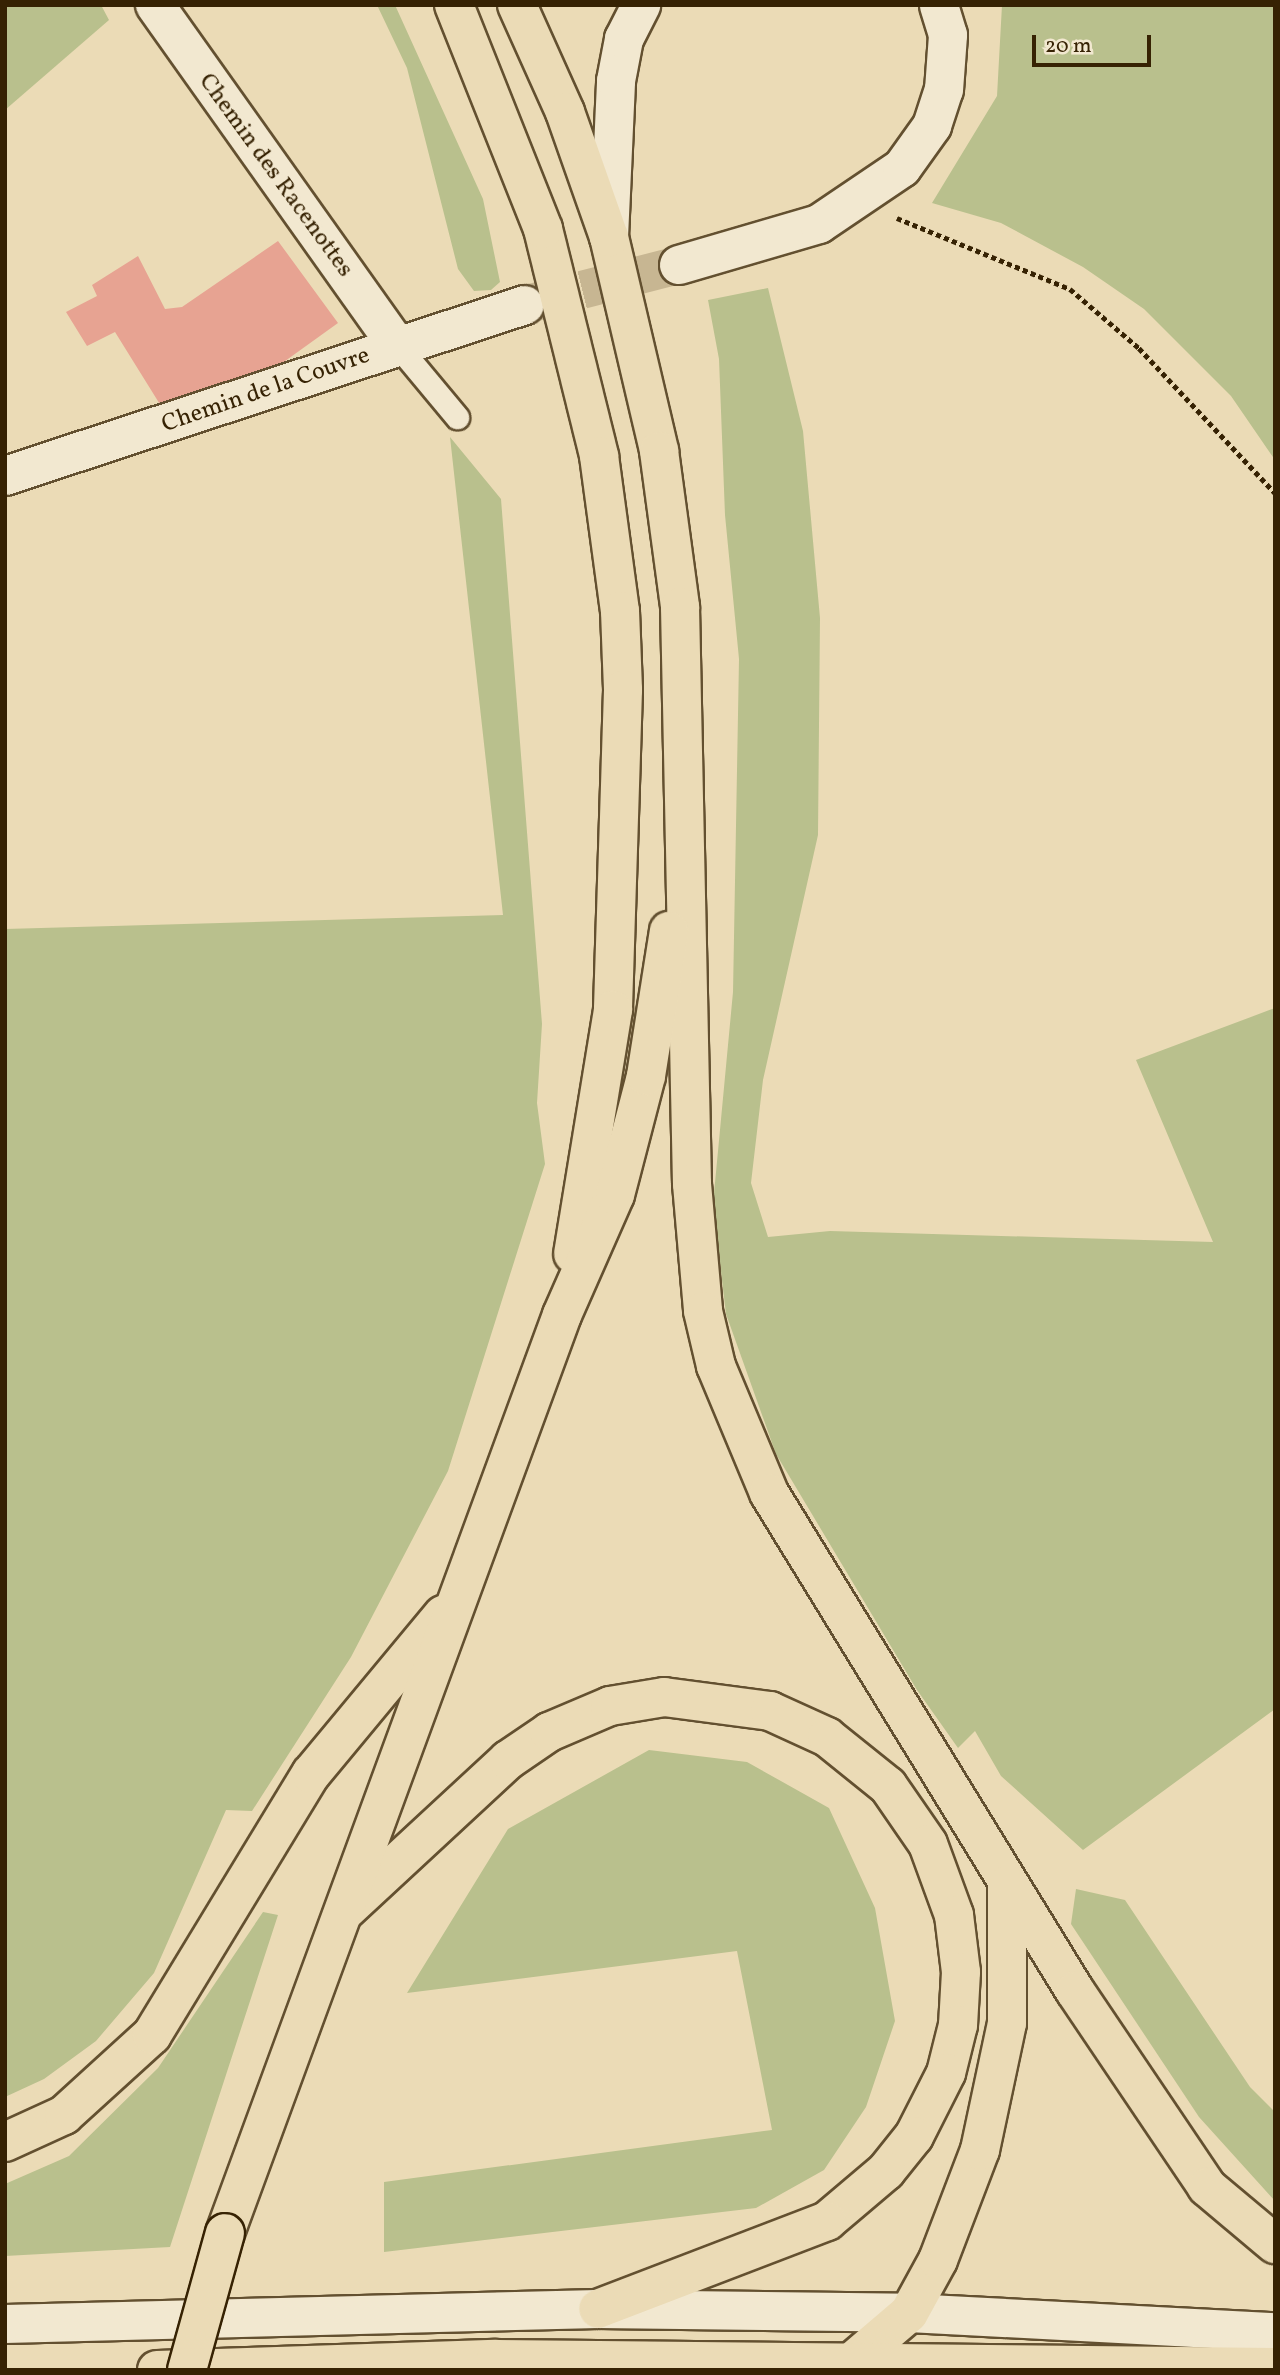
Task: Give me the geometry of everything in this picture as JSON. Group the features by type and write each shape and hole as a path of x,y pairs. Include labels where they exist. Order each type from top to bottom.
{"main road":[{"path":"454,5 543,229 586,389 612,538 625,754 613,1010 562,1315"},
{"path":"517,5 565,112 609,237 644,373 671,532 687,690 685,835 692,1184 701,1289 716,1366 769,1493 1007,1883 1181,2154 1207,2188 1275,2245"},
{"path":"187,2370 225,2233 463,1591 562,1315 615,1195 632,1136 685,835"},
{"path":"5,2142 64,2115 152,2035 311,1774 463,1591"},
{"path":"342,1914 508,1760 549,1732 610,1706 664,1697 770,1711 827,1737 888,1786 928,1844 954,1915 961,1972 958,2025 946,2073 914,2136 886,2171 827,2221 598,2309"},
{"path":"854,2360 909,2313 960,2208 996,2087 1011,1975 1007,1883"},
{"path":"156,2370 496,2359 854,2360 1275,2367"}],"street":[{"name":"Chemin des Racenottes","path":"155,5 397,345"},
{"path":"609,237 617,81 624,39 640,5"},
{"path":"679,265 819,224 867,197 902,168 932,126 946,63 939,5"},
{"name":"Chemin de la Couvre","path":"5,476 397,345 526,305"},
{"path":"5,2324 598,2309 909,2313 1275,2332"}],"lane":[{"path":"397,345 457,417"}],"path":[{"path":"867,197 928,233 1033,269 1070,289 1139,348 1275,493"}],"green space":[{"path":"5,5 101,5 109,20 5,110"},
{"path":"377,5 395,5 483,199 500,282 491,290 474,291 458,269 407,68"},
{"path":"1002,5 1275,5 1275,460 1231,396 1144,309 1083,267 1001,223 932,203 997,96"},
{"path":"768,288 803,431 820,618 818,835 763,1080 751,1183 768,1237 830,1231 1213,1242 1136,1060 1275,1008 1275,1709 1083,1850 1001,1776 975,1731 958,1748 917,1690 776,1454 726,1314 713,1204 733,992 739,659 725,515 719,359 708,300"},
{"path":"450,437 501,499 542,1024 537,1103 545,1164 448,1471 351,1657 252,1811 226,1810 154,1973 96,2041 44,2079 5,2097 5,929 503,915"},
{"path":"649,1750 747,1762 829,1808 875,1908 895,2021 866,2107 824,2170 756,2208 384,2252 384,2182 772,2130 737,1951 407,1993 508,1829"},
{"path":"1076,1889 1125,1900 1250,2087 1275,2112 1275,2201 1199,2117 1071,1924"},
{"path":"263,1912 278,1915 170,2247 5,2256 5,2184 69,2156 158,2068"}],"building":[{"path":"278,241 338,323 274,369 161,406 115,332 87,346 66,312 97,296 92,285 138,256 165,309 182,307"}],"tunnel":[{"path":"527,304 679,265"}]}
